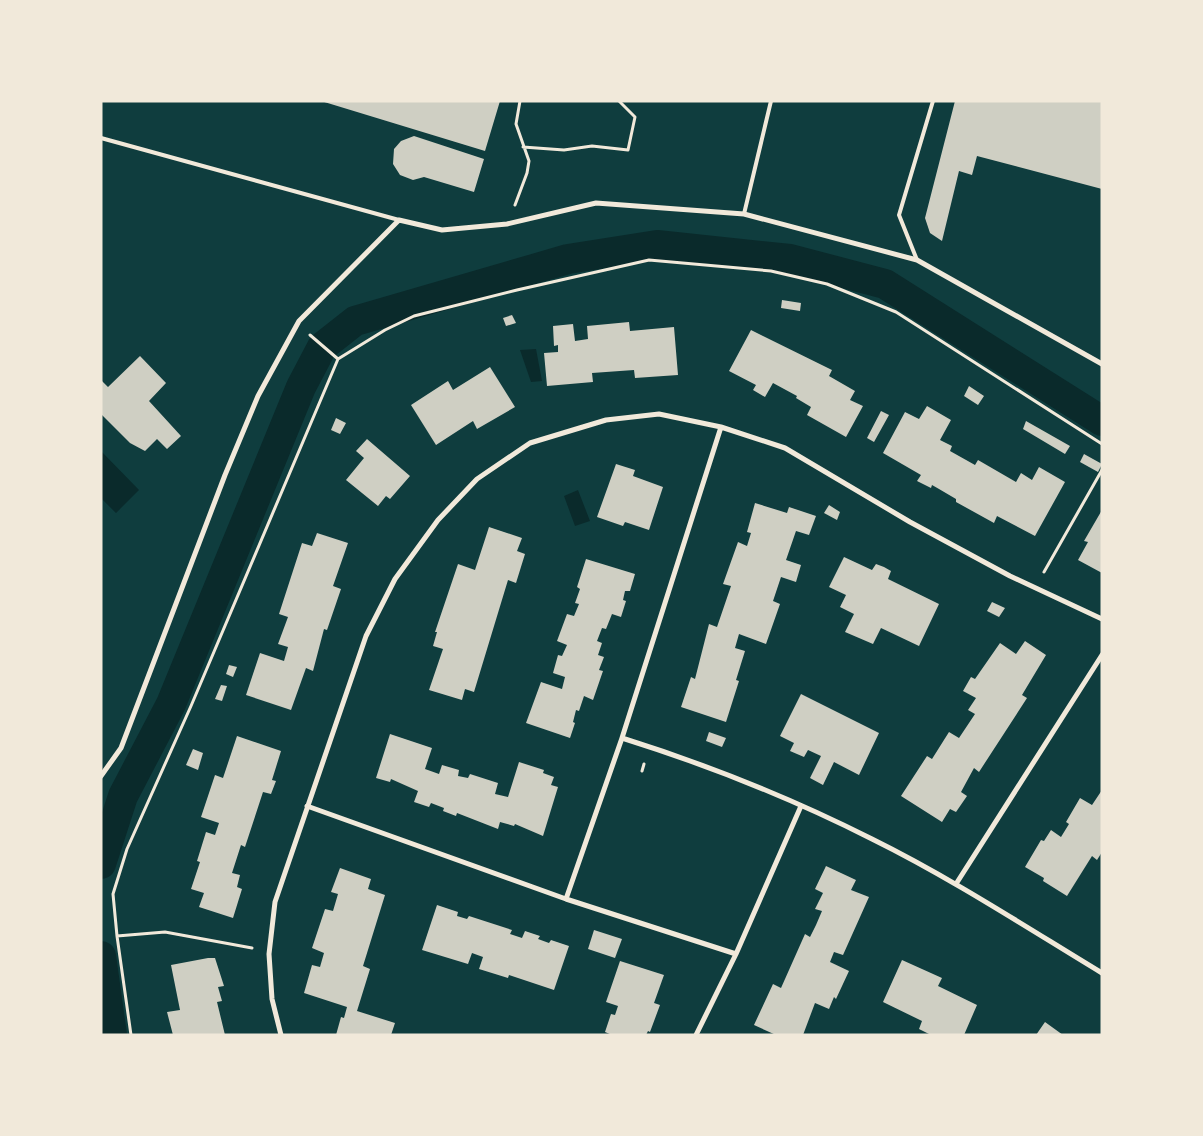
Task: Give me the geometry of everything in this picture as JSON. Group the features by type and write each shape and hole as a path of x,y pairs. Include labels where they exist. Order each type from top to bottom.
{"street":[{"path":"101,776 121,748 215,500 258,396 299,321 399,220 442,230 507,224 596,203 744,214 917,260 1102,364"},
{"path":"280,1035 272,999 269,954 276,902 366,636 395,579 438,520 477,479 530,443 606,420 659,414 720,427 785,448 910,522 1035,588 1102,619"},
{"path":"566,899 622,738 720,427"},
{"path":"956,884 1102,654"},
{"path":"622,738 711,767 872,838 956,884 1102,973"},
{"path":"307,806 566,899 736,954"},
{"path":"696,1035 736,954 801,806"}],"lane":[{"path":"744,214 772,101"},
{"path":"917,260 899,215 932,101"},
{"path":"101,138 399,220"}],"path":[{"path":"507,224 527,173 529,161 516,124 520,101"},
{"path":"523,147 564,150 592,146 628,150 635,117 619,101"},
{"path":"312,337 338,359"},
{"path":"1035,588 1102,470"},
{"path":"117,936 165,932 242,945 269,954"}],"water":[{"path":"536,349 542,381 531,382 520,350"},
{"path":"101,451 139,490 116,513 101,498"},
{"path":"578,490 590,521 575,526 564,496"}],"building":[{"path":"321,101 500,101 485,151"},
{"path":"955,101 1102,101 1102,189 977,156 972,175 959,171 942,241 930,233 925,218"},
{"path":"414,136 484,159 474,192 424,177 413,180 400,175 393,164 394,149 401,141"},
{"path":"782,300 801,303 800,311 781,308"},
{"path":"512,315 516,323 506,326 503,318"},
{"path":"629,322 630,331 674,327 678,375 635,378 634,370 592,373 593,382 547,386 544,353 558,352 558,345 554,346 553,326 573,324 575,341 588,339 587,326"},
{"path":"751,330 832,370 829,376 855,391 850,400 863,406 846,437 807,415 811,407 796,398 797,396 773,383 765,397 753,390 756,385 729,371"},
{"path":"140,356 166,383 149,401 181,436 167,449 157,439 145,451 130,443 101,414 101,380 108,387"},
{"path":"490,367 515,407 477,429 473,421 436,445 411,405 448,381 453,390"},
{"path":"969,386 984,396 978,405 964,396"},
{"path":"927,406 951,420 940,440 952,446 950,451 975,465 978,460 1016,482 1021,473 1032,480 1039,467 1065,482 1035,536 997,516 994,523 956,502 956,499 932,485 931,488 917,481 921,475 883,453 905,412 919,419"},
{"path":"881,411 889,415 874,442 867,438"},
{"path":"336,418 346,423 340,434 331,430"},
{"path":"1026,421 1070,446 1065,454 1023,429"},
{"path":"367,439 410,476 390,499 386,496 378,506 346,480 364,458 356,451"},
{"path":"1084,454 1102,464 1098,472 1080,462"},
{"path":"616,464 635,470 633,476 663,487 649,530 625,522 623,526 597,517"},
{"path":"755,503 787,513 789,507 816,516 809,535 796,531 786,560 801,565 796,582 781,577 773,601 780,604 766,644 739,634 735,648 745,651 736,680 739,681 726,722 681,707 691,677 695,679 709,624 717,627 731,586 723,584 738,542 747,546 751,533 747,532"},
{"path":"829,505 840,512 837,520 824,513"},
{"path":"1102,510 1102,573 1078,560 1088,542 1084,541"},
{"path":"489,527 522,538 517,551 525,554 516,583 508,580 474,692 465,689 462,700 429,690 443,649 433,646 437,632 435,632 458,564 475,570"},
{"path":"317,533 348,543 333,586 341,589 327,630 324,629 313,671 306,668 291,710 246,695 260,653 284,661 288,647 278,644 288,617 279,614 302,543 312,546"},
{"path":"844,557 872,570 876,564 884,567 891,571 888,579 939,604 919,646 881,628 873,644 845,632 854,614 840,607 846,595 829,587"},
{"path":"586,559 635,574 630,591 625,591 623,600 626,601 621,617 612,614 606,629 602,628 597,641 602,643 598,655 604,657 599,670 603,671 593,700 584,696 579,711 576,710 573,722 575,723 570,738 526,723 541,682 562,689 565,677 553,673 558,655 562,656 567,645 557,641 567,614 574,616 579,604 575,603 580,589 577,587"},
{"path":"992,602 1005,608 999,617 987,611"},
{"path":"1025,641 1046,655 1022,695 1027,698 979,772 974,768 961,792 967,796 956,812 950,809 942,822 901,796 927,756 932,759 949,732 959,738 975,714 968,710 976,698 963,691 971,677 975,679 1000,643 1016,654"},
{"path":"229,665 237,667 233,677 226,674"},
{"path":"221,685 227,686 222,701 215,699"},
{"path":"801,694 879,733 859,775 834,762 823,785 810,778 821,756 808,750 804,757 790,751 794,743 780,736"},
{"path":"709,732 726,738 722,747 706,741"},
{"path":"390,734 432,748 425,769 439,774 442,765 459,770 458,776 468,778 470,774 498,783 495,794 508,797 519,762 544,770 543,773 554,777 551,785 558,787 543,836 515,824 514,826 500,822 498,829 457,813 456,816 443,811 444,808 431,803 429,807 414,802 418,791 391,779 390,782 376,778"},
{"path":"237,736 281,751 272,780 276,781 271,794 263,792 245,847 241,845 232,873 240,875 237,887 242,889 233,918 199,907 204,893 191,889 200,862 197,861 206,832 215,835 219,823 201,817 215,775 223,778"},
{"path":"193,749 203,753 198,770 186,765"},
{"path":"1102,790 1102,852 1097,860 1092,856 1067,896 1043,881 1044,878 1025,867 1041,840 1044,841 1051,830 1061,837 1069,824 1066,822 1080,798 1092,805"},
{"path":"826,866 856,880 851,890 869,897 843,955 834,952 830,962 849,971 836,999 834,997 829,1009 815,1003 803,1035 776,1035 754,1025 773,984 781,988 805,934 810,937 816,925 822,911 815,909 823,893 815,889"},
{"path":"340,868 371,879 368,889 385,895 363,966 370,969 357,1011 395,1023 391,1035 336,1035 341,1017 344,1018 347,1007 304,993 312,965 320,967 324,953 312,948 325,909 333,911 338,894 331,892"},
{"path":"437,905 458,912 457,916 467,919 469,916 512,930 510,934 522,938 525,931 540,936 538,939 549,943 551,940 569,946 554,990 509,975 508,978 479,969 483,957 472,953 468,964 422,950"},
{"path":"594,930 622,939 615,958 588,949"},
{"path":"215,958 224,986 218,987 222,1001 217,1002 225,1035 173,1035 167,1012 180,1010 171,965"},
{"path":"902,960 942,978 938,986 977,1005 964,1035 931,1035 919,1029 922,1021 883,1002"},
{"path":"620,961 664,975 654,1003 660,1005 650,1032 648,1031 646,1035 612,1035 605,1032 611,1014 615,1015 618,1006 606,1002"},
{"path":"1045,1022 1063,1035 1036,1035"}],"waterway":[{"path":"101,864 123,796 171,704 301,387 322,347 355,321 568,259 657,245 790,259 885,284 1102,421"},
{"path":"101,956 112,1035"}]}
